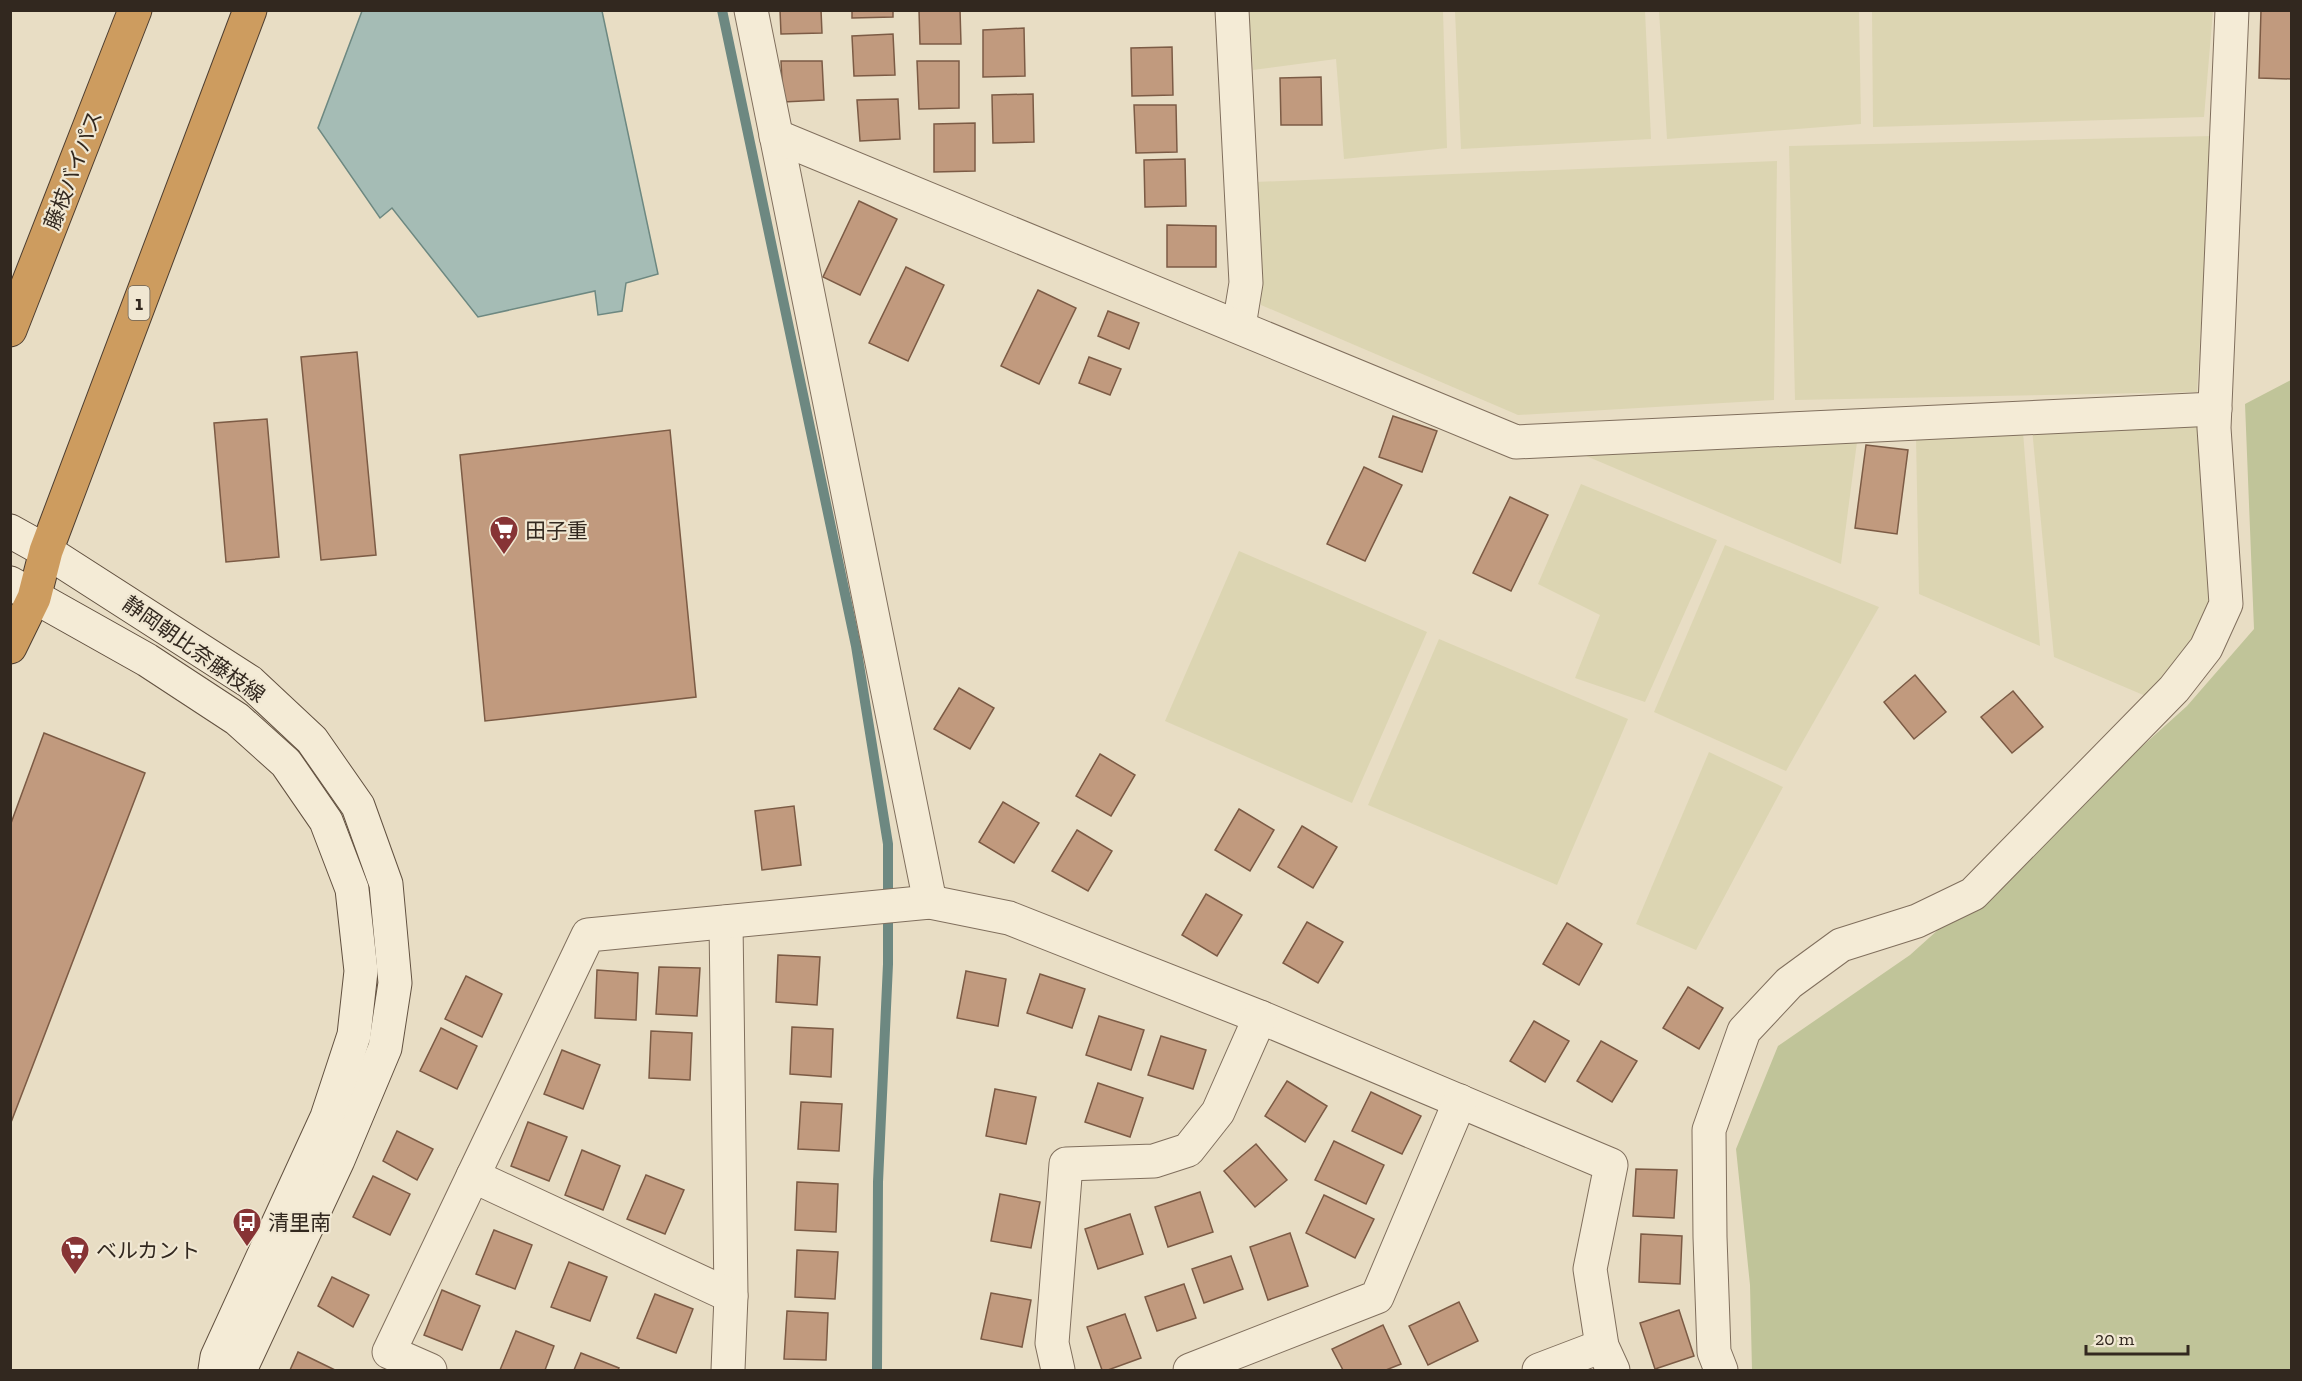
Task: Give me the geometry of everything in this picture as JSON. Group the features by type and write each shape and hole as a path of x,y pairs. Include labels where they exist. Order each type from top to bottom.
{"highway":[{"name":"藤枝バイパス","path":"10,330 135,10"},
{"name":"1","path":"10,647 22,591 46,550 250,10"}],"street":[{"path":"751,10 930,902"},
{"path":"1232,10 1246,283 1239,326"},
{"path":"1721,1371 1714,1352 1709,1130 1744,1030 1789,983 1841,945 1917,921 1973,894 2174,689 2206,648 2226,604 2214,428 2232,10"},
{"path":"776,136 1516,442 2215,409"},
{"name":"静岡朝比奈藤枝線","path":"10,531 46,550 250,682 312,740 358,806 386,884 395,984 385,1048 338,1160 240,1371"},
{"name":"静岡朝比奈藤枝線","path":"22,591 157,666 237,719 286,763 326,820 352,889 361,971 354,1035 327,1117 218,1357 215,1371"},
{"path":"430,1371 389,1352 588,935 930,902 1008,918 1260,1017 1611,1165 1590,1269 1607,1358 1539,1371"},
{"path":"726,922 731,1296 728,1371"},
{"path":"1058,1371 1052,1343 1066,1164 1154,1161 1188,1150 1218,1113 1260,1017"},
{"path":"1190,1371 1377,1297 1460,1101"},
{"path":"473,1176 731,1296"}],"shaded area":[{"path":"1249,11 1443,11 1447,148 1344,159 1336,59 1253,70"},
{"path":"1455,11 1645,11 1651,139 1461,149"},
{"path":"1659,11 1859,11 1861,124 1667,139"},
{"path":"1872,11 2213,11 2204,117 1873,127"},
{"path":"2212,136 2197,392 1795,400 1789,146"},
{"path":"1777,161 1774,400 1518,415 1261,305 1255,182"},
{"path":"2204,424 2212,604 2199,636 2148,697 2054,657 2032,429"},
{"path":"2023,432 2040,646 1919,594 1916,437"},
{"path":"1857,442 1841,564 1572,450"},
{"path":"1581,484 1717,540 1645,702 1575,678 1600,615 1538,584"},
{"path":"1725,545 1879,607 1786,771 1654,712"},
{"path":"1239,551 1427,632 1352,803 1165,721"},
{"path":"1439,639 1628,719 1557,885 1368,805"},
{"path":"1709,752 1783,787 1696,950 1636,924"}],"green space":[{"path":"2291,380 2291,1370 1752,1370 1750,1285 1736,1149 1778,1046 1910,955 2187,706 2254,629 2245,404"}],"water":[{"path":"362,11 602,11 658,274 626,283 622,311 598,315 595,291 478,317 392,208 380,218 318,128"}],"building":[{"path":"780,10 821,10 822,33 781,34"},
{"path":"852,10 893,10 893,17 852,18"},
{"path":"919,10 960,10 961,44 920,44"},
{"path":"2261,10 2292,10 2292,79 2259,78"},
{"path":"1024,28 1025,76 983,77 983,30"},
{"path":"893,34 895,75 854,76 852,36"},
{"path":"1172,47 1173,95 1132,96 1131,48"},
{"path":"781,61 822,61 824,100 783,102"},
{"path":"917,61 959,61 959,108 919,109"},
{"path":"1321,77 1322,125 1281,125 1280,78"},
{"path":"1033,94 1034,142 993,143 992,95"},
{"path":"898,99 900,139 860,141 857,100"},
{"path":"1134,105 1176,105 1177,152 1136,153"},
{"path":"975,123 975,171 934,172 934,124"},
{"path":"1185,159 1186,206 1145,207 1144,160"},
{"path":"859,201 897,219 860,295 823,277"},
{"path":"1167,225 1216,226 1216,267 1167,267"},
{"path":"906,267 944,285 908,361 869,343"},
{"path":"1038,290 1076,308 1039,384 1001,366"},
{"path":"1108,311 1139,323 1129,349 1098,336"},
{"path":"357,352 376,555 321,560 301,357"},
{"path":"1089,357 1121,369 1110,395 1079,383"},
{"path":"1393,416 1437,431 1422,472 1379,457"},
{"path":"267,419 279,557 226,562 214,423"},
{"path":"670,430 696,697 485,721 460,455"},
{"path":"1866,445 1908,450 1897,534 1855,528"},
{"path":"1364,467 1402,485 1365,561 1327,544"},
{"path":"1510,497 1548,515 1511,591 1473,573"},
{"path":"1915,675 1946,712 1914,739 1884,702"},
{"path":"959,688 994,708 970,749 934,729"},
{"path":"2013,691 2043,727 2012,753 1981,717"},
{"path":"44,733 145,773 10,1125 10,826"},
{"path":"1100,754 1135,775 1111,816 1076,796"},
{"path":"1003,802 1039,823 1014,863 979,842"},
{"path":"794,806 801,865 762,870 755,811"},
{"path":"1239,809 1274,830 1250,871 1215,850"},
{"path":"1302,826 1337,847 1313,888 1278,867"},
{"path":"1077,830 1112,851 1088,891 1052,871"},
{"path":"1206,894 1242,915 1217,956 1182,935"},
{"path":"1307,922 1343,942 1318,983 1283,963"},
{"path":"1567,923 1602,944 1579,985 1543,964"},
{"path":"778,955 820,957 817,1005 776,1002"},
{"path":"659,967 700,968 697,1016 656,1014"},
{"path":"597,970 638,973 636,1020 595,1018"},
{"path":"966,971 1006,979 998,1026 957,1018"},
{"path":"1040,974 1085,989 1072,1028 1027,1013"},
{"path":"466,976 502,994 482,1037 445,1019"},
{"path":"1688,987 1723,1008 1699,1049 1663,1028"},
{"path":"1099,1016 1144,1030 1131,1070 1086,1055"},
{"path":"1534,1021 1569,1041 1545,1082 1510,1061"},
{"path":"792,1027 833,1029 831,1077 790,1074"},
{"path":"441,1028 477,1046 457,1089 420,1071"},
{"path":"651,1031 692,1033 690,1080 649,1078"},
{"path":"1161,1036 1206,1050 1193,1089 1148,1075"},
{"path":"1601,1041 1637,1061 1612,1102 1577,1081"},
{"path":"562,1050 600,1065 583,1109 544,1094"},
{"path":"1287,1081 1327,1106 1305,1142 1265,1116"},
{"path":"1098,1083 1143,1098 1130,1137 1085,1122"},
{"path":"995,1089 1036,1097 1026,1144 986,1136"},
{"path":"1371,1092 1421,1116 1402,1154 1352,1131"},
{"path":"801,1102 842,1104 839,1151 798,1149"},
{"path":"528,1122 567,1137 549,1181 511,1166"},
{"path":"397,1131 433,1149 417,1180 383,1161"},
{"path":"1334,1141 1384,1165 1366,1204 1315,1180"},
{"path":"1256,1144 1287,1180 1255,1207 1224,1171"},
{"path":"582,1150 620,1166 603,1210 565,1195"},
{"path":"1636,1169 1677,1170 1674,1218 1633,1216"},
{"path":"646,1175 684,1190 665,1234 627,1219"},
{"path":"373,1176 410,1194 390,1235 353,1217"},
{"path":"797,1182 838,1184 836,1232 795,1230"},
{"path":"1200,1192 1213,1232 1168,1247 1155,1207"},
{"path":"1000,1194 1040,1202 1031,1248 991,1241"},
{"path":"1324,1195 1374,1219 1355,1258 1306,1233"},
{"path":"1130,1214 1143,1254 1098,1269 1085,1229"},
{"path":"494,1230 532,1245 515,1289 476,1274"},
{"path":"1290,1233 1308,1286 1268,1300 1250,1247"},
{"path":"1641,1234 1682,1236 1680,1284 1639,1282"},
{"path":"797,1250 838,1252 835,1299 795,1297"},
{"path":"1231,1256 1243,1289 1204,1303 1192,1269"},
{"path":"569,1262 607,1277 590,1321 551,1307"},
{"path":"332,1277 369,1295 353,1327 318,1306"},
{"path":"1184,1284 1196,1318 1157,1331 1145,1297"},
{"path":"442,1290 480,1306 462,1350 424,1335"},
{"path":"991,1293 1031,1300 1022,1347 981,1339"},
{"path":"655,1294 693,1309 676,1353 637,1338"},
{"path":"1459,1302 1478,1341 1428,1365 1409,1326"},
{"path":"1679,1310 1694,1356 1655,1369 1640,1323"},
{"path":"787,1311 828,1313 826,1360 784,1359"},
{"path":"1125,1314 1141,1358 1102,1370 1087,1327"},
{"path":"1383,1325 1401,1364 1386,1370 1343,1370 1332,1349"},
{"path":"516,1331 554,1346 545,1370 500,1370"},
{"path":"298,1352 335,1370 290,1370"},
{"path":"581,1353 619,1368 618,1370 574,1370"}],"waterway":[{"path":"722,10 856,646 888,844 888,964 878,1182 877,1370"}],"place":[{"name":"田子重","path":"504,556"},
{"name":"清里南","path":"247,1248"},
{"name":"ベルカント","path":"75,1276"}]}
